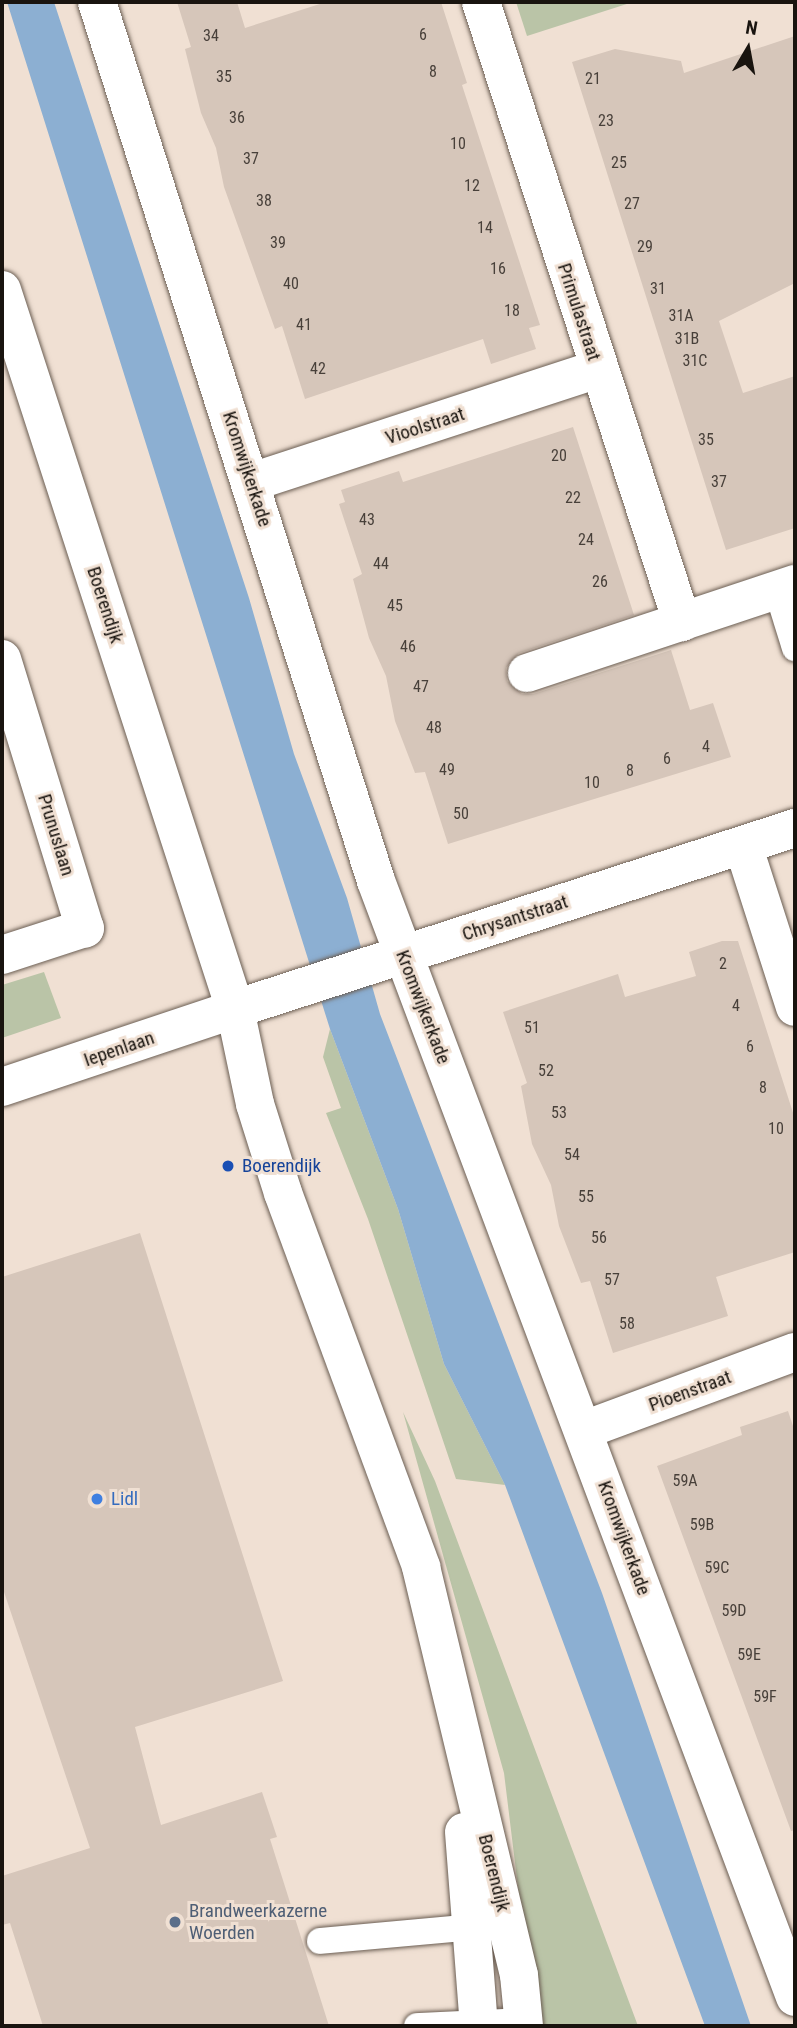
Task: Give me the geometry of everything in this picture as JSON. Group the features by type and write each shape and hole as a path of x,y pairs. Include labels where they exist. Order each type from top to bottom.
{"street":[{"name":"Kromwijkerkade","path":"97,2 252,482 391,960 584,1430 795,1997"},
{"name":"Primulastraat","path":"481,2 597,369 681,622"},
{"name":"Boerendijk","path":"2,290 235,1009 255,1104 283,1193 421,1567 456,1721 489,1926 523,2024"},
{"name":"Vioolstraat","path":"252,482 597,369"},
{"path":"527,673 786,587"},
{"name":"Prunuslaan","path":"2,659 85,928 2,955"},
{"name":"Chrysantstraat","path":"235,1009 795,828"},
{"path":"743,845 795,1007"},
{"name":"Iepenlaan","path":"2,1087 235,1009"},
{"name":"Pioenstraat","path":"584,1430 795,1352"},
{"name":"Boerendijk","path":"479,2025 489,1926"}],"lane":[{"path":"786,587 795,648"},
{"path":"320,1941 489,1926"},
{"path":"417,2026 523,2024"}],"green space":[{"path":"516,2 633,2 527,36"},
{"path":"44,972 61,1018 2,1038 2,985"},
{"path":"330,1029 398,1209 444,1364 505,1485 456,1479 368,1219 326,1113 341,1108 323,1057"},
{"path":"403,1412 435,1481 638,2026 535,2026 504,1773"}],"water":[{"path":"7,2 54,2 249,598 294,754 347,898 380,1014 602,1593 751,2026 705,2026 505,1485 444,1364 398,1209 330,1029"}],"building":[{"path":"177,2 237,2 245,28 326,2 441,2 467,83 462,85 540,325 529,328 536,349 491,364 483,339 305,399 282,326 275,329 224,187 216,148 201,113 185,49 191,47"},
{"path":"795,36 795,283 719,321 743,393 795,376 795,528 726,550 572,62 615,49 681,61 684,73"},
{"path":"573,427 634,615 519,653 506,668 507,681 522,694 533,694 671,650 690,710 713,703 731,757 448,844 425,772 415,773 395,721 386,676 369,638 353,579 362,574 339,504 345,502 341,490 399,471 403,482"},
{"path":"722,941 738,941 795,1119 795,1252 716,1277 728,1316 613,1353 590,1281 581,1283 559,1226 551,1185 532,1144 521,1086 527,1083 503,1012 618,974 625,997 696,976 689,952"},
{"path":"140,1233 283,1681 135,1727 161,1825 262,1792 277,1837 270,1839 329,2026 43,2026 10,1923 2,1925 2,1876 90,1848 2,1586 2,1277"},
{"path":"788,1411 795,1432 795,1830 791,1831 657,1466 742,1435 740,1427"}],"place":[{"name":"Boerendijk","path":"228,1166"},
{"name":"Lidl","path":"97,1499"},
{"name":"Brandweerkazerne Woerden","path":"175,1922"}]}
